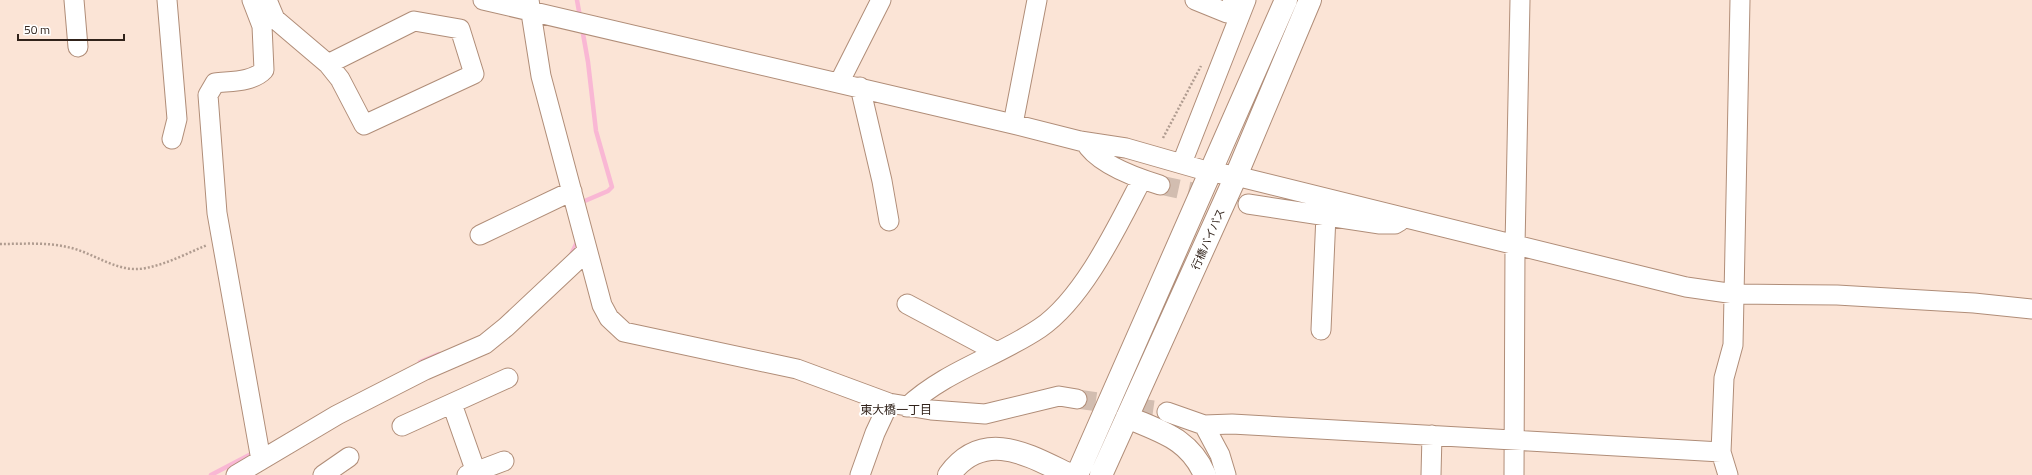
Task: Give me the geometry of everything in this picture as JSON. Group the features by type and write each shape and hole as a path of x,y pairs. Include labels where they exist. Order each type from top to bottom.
{"highway":[{"path":"1077,475 1286,0"},
{"name":"行橋バイパス","path":"1101,475 1236,176 1310,0"},
{"path":"1128,417 1177,440 1189,449 1199,462 1205,475"},
{"path":"949,475 962,462 981,451 1006,448 1020,451 1070,475"}],"street":[{"path":"74,0 78,47"},
{"path":"167,0 177,119 172,139"},
{"path":"252,0 262,26 264,70 253,78 215,83 208,95 217,213 261,460"},
{"path":"268,0 275,19 328,64 340,79 364,125 474,74 460,29 414,21 328,64"},
{"path":"483,0 530,6 839,83 1086,142 1126,148 1210,172 1236,176 1686,287 1735,294 1837,296 1974,302 2032,310"},
{"path":"839,83 881,0"},
{"path":"1013,124 1037,0"},
{"path":"1195,0 1227,13 1234,0"},
{"path":"1182,164 1246,0"},
{"path":"1514,475 1515,246 1520,0"},
{"path":"1728,475 1721,452 1724,378 1733,345 1740,0"},
{"path":"530,6 541,76 602,305 609,318 624,332 797,368 889,404 907,407 985,414 1059,396 1077,399"},
{"path":"860,87 882,181 889,221"},
{"path":"1086,142 1090,151 1132,176 1160,185"},
{"path":"907,407 919,396 955,373 997,352 1041,327 1063,307 1100,257 1142,179"},
{"path":"480,235 572,190"},
{"path":"1248,204 1380,224 1395,224 1407,218"},
{"path":"1321,330 1326,215"},
{"path":"237,475 337,415 425,370 485,344 506,327 587,251"},
{"path":"907,304 997,352"},
{"path":"402,426 508,378"},
{"path":"452,404 473,474 504,461"},
{"path":"860,475 875,433 889,404"},
{"path":"1167,412 1204,424 1232,424 1721,452"},
{"path":"1204,424 1220,455 1226,475"},
{"path":"1431,475 1432,435"}],"path":[{"path":"1163,138 1203,63"},
{"path":"0,244 49,244 68,247 117,266 130,269 146,268 221,239"}],"waterway":[{"path":"577,0 580,17"},
{"path":"580,203 608,191 612,187 596,131 588,62 582,28"},
{"path":"571,255 578,240"},
{"path":"420,362 439,354"},
{"path":"211,475 255,452"}],"tunnel":[{"path":"1160,185 1248,204"},
{"path":"1077,399 1167,412"}],"district":[{"name":"東大橋一丁目","path":"896,410"}]}
